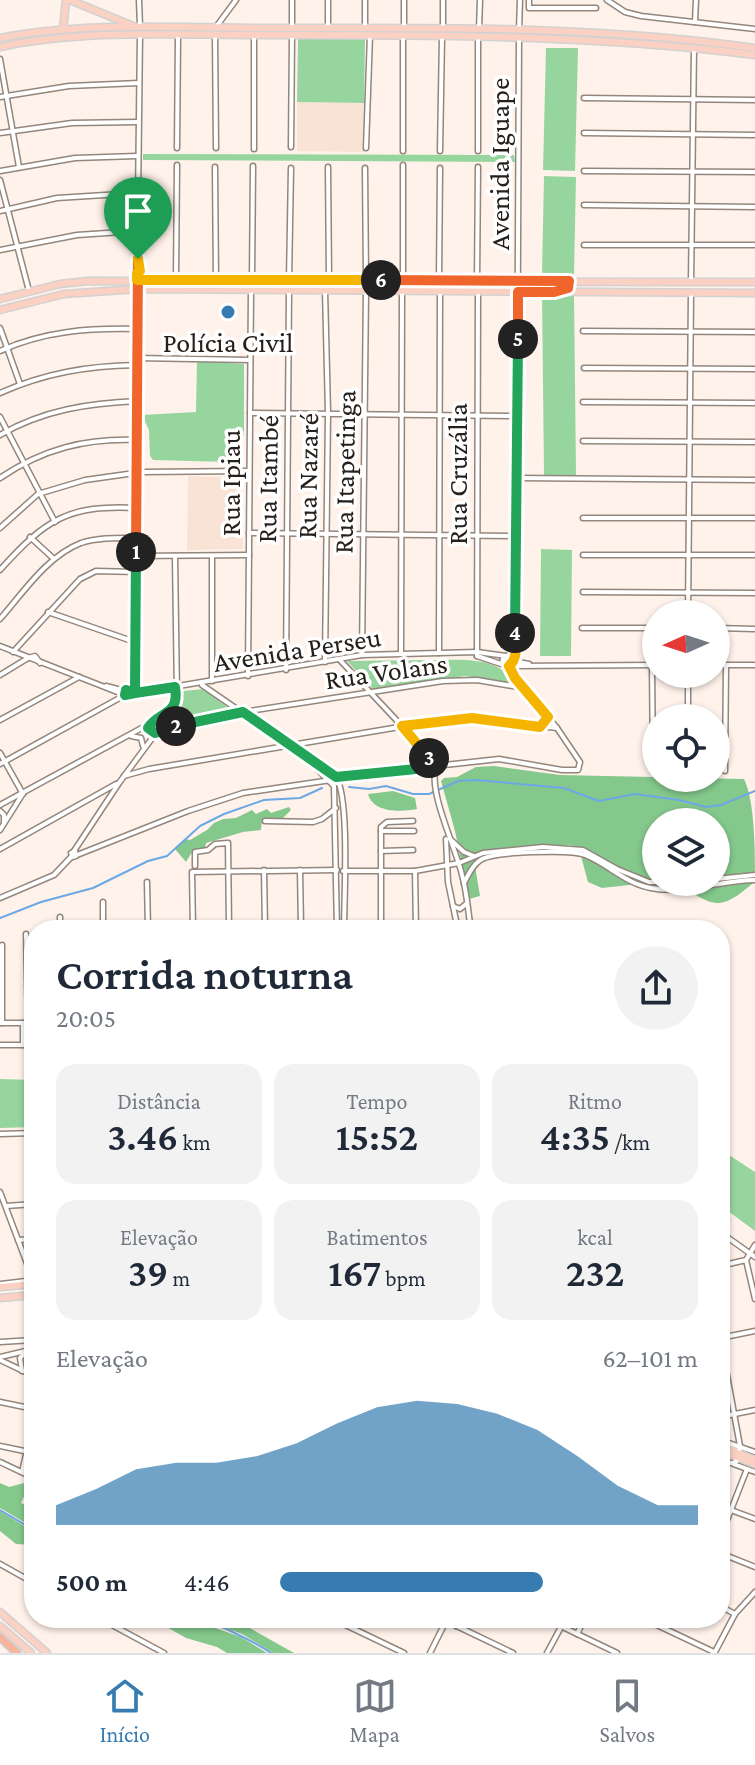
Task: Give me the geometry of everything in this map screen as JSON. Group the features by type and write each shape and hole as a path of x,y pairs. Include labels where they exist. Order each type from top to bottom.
{"highway":[{"path":"0,1637 17,1653"}],"main road":[{"path":"63,30 68,0 140,31 178,36 215,32 254,35 292,32"},
{"path":"304,32 328,29 367,32"},
{"path":"458,34 479,29 519,29 668,36 755,48"},
{"path":"121,32 63,30 3,38 4,46 140,31 403,32 478,38 628,41 755,55"},
{"path":"0,299 55,285 137,277 216,281 755,282"},
{"path":"180,280 188,286 183,289"},
{"path":"230,280 230,290"},
{"path":"308,280 308,290"},
{"path":"87,292 88,281"},
{"path":"452,291 459,281"},
{"path":"464,292 474,281"},
{"path":"554,292 568,288 569,281"},
{"path":"581,292 579,284 593,281"},
{"path":"55,285 59,295"},
{"path":"0,310 59,295 138,289 755,293"},
{"path":"0,1286 24,1282"},
{"path":"0,1298 24,1297"},
{"path":"730,1449 755,1462"},
{"path":"0,1612 47,1653"},
{"path":"0,1626 31,1653"}],"street":[{"path":"2,763 129,693 135,642 138,508 139,0"},
{"path":"216,148 215,32 236,0"},
{"path":"291,147 292,0"},
{"path":"328,0 328,29"},
{"path":"365,0 366,148"},
{"path":"403,151 404,0"},
{"path":"440,151 443,0"},
{"path":"479,29 480,0"},
{"name":"Avenida Iguape","path":"510,661 515,635 520,0"},
{"path":"529,0 529,8 596,8"},
{"path":"607,0 634,15 755,29"},
{"path":"695,22 696,0"},
{"path":"254,35 254,149"},
{"path":"177,148 178,36"},
{"path":"478,38 478,151"},
{"path":"691,282 694,47"},
{"path":"0,59 19,167"},
{"path":"0,97 69,86 139,83"},
{"path":"584,98 755,100"},
{"path":"0,133 100,121 138,122"},
{"path":"584,133 755,135"},
{"path":"0,171 91,156 137,156"},
{"path":"177,165 180,280"},
{"path":"403,165 403,281"},
{"path":"252,280 253,166"},
{"path":"215,167 216,281"},
{"path":"328,167 329,280"},
{"path":"474,281 478,167"},
{"path":"289,280 291,168"},
{"path":"365,168 366,280"},
{"path":"439,281 440,168"},
{"path":"584,171 755,172"},
{"path":"0,180 29,291"},
{"path":"0,211 57,198 137,193"},
{"path":"584,205 755,207"},
{"path":"0,250 91,233 137,231"},
{"path":"584,245 755,245"},
{"name":"Rua Ipiau","path":"248,676 251,290"},
{"name":"Rua Itambé","path":"286,670 289,290"},
{"name":"Rua Nazaré","path":"325,290 328,413 325,662"},
{"name":"Rua Itapetinga","path":"362,655 366,290"},
{"path":"401,653 402,291"},
{"path":"439,654 440,291"},
{"name":"Rua Cruzália","path":"475,654 478,292"},
{"path":"688,600 691,293"},
{"path":"0,328 20,384"},
{"path":"0,351 45,334 109,328 136,329"},
{"path":"583,331 755,332"},
{"path":"136,358 250,360"},
{"path":"0,393 35,378 75,369 136,366"},
{"path":"584,368 755,369"},
{"path":"0,435 43,415 76,406 136,401"},
{"path":"583,402 755,403"},
{"path":"250,413 517,416"},
{"path":"0,417 55,522"},
{"path":"0,478 49,451 76,443 107,439 137,440"},
{"path":"583,441 755,442"},
{"path":"0,528 38,494 85,480 138,472 249,471"},
{"path":"516,478 755,480"},
{"path":"0,570 30,537 73,512 138,508"},
{"path":"583,518 755,518"},
{"path":"249,533 515,536"},
{"path":"30,537 54,559"},
{"path":"0,619 54,559 84,542 137,538"},
{"path":"136,556 249,555"},
{"path":"583,555 755,555"},
{"path":"0,898 54,875 74,854 156,727 171,711 176,700 175,556"},
{"path":"212,556 212,681"},
{"path":"13,652 80,579 96,571 136,572"},
{"path":"583,592 755,593"},
{"path":"48,612 135,642"},
{"path":"582,628 642,628"},
{"path":"730,628 755,629"},
{"name":"Avenida Perseu","path":"0,646 28,658 35,656 41,663 129,693 286,670 362,655 475,654 510,661"},
{"name":"Avenida Perseu","path":"475,654 510,661"},
{"path":"0,675 28,658"},
{"path":"339,659 436,767"},
{"path":"510,661 532,665 642,665"},
{"path":"74,854 243,793 499,759 578,770 580,762 524,688 510,661"},
{"path":"730,665 755,665"},
{"path":"0,720 80,677"},
{"path":"217,694 221,680"},
{"name":"Rua Volans","path":"129,736 156,727 443,681 466,680 524,688"},
{"path":"200,684 339,782 344,813 344,920"},
{"path":"105,705 109,688"},
{"path":"171,711 172,720 177,726"},
{"path":"156,727 171,711"},
{"path":"540,727 548,717"},
{"path":"124,776 287,745 472,718 557,728"},
{"path":"156,727 177,726"},
{"path":"4,822 0,808 43,781 129,736 141,738 144,746"},
{"path":"0,753 2,763 22,795"},
{"path":"137,758 139,765 149,769"},
{"path":"436,767 434,776 438,795 447,835 459,863 469,920"},
{"path":"334,779 337,920"},
{"path":"0,849 119,783"},
{"path":"98,794 106,802"},
{"path":"0,830 22,795"},
{"path":"265,821 313,822 336,808 341,808 344,813"},
{"path":"381,920 381,831 384,823 413,821"},
{"path":"381,831 414,831"},
{"path":"447,835 464,852 474,856"},
{"path":"447,835 447,865 455,920"},
{"path":"195,866 195,852 227,843 229,920"},
{"path":"343,871 415,871 459,863 493,851 543,847 580,849 642,880"},
{"path":"381,851 413,850"},
{"path":"464,883 483,858 565,851 586,855 605,868 651,888 674,889 755,877"},
{"path":"264,870 265,920"},
{"path":"300,870 301,920"},
{"path":"193,920 192,872 337,870"},
{"path":"415,871 416,920"},
{"path":"730,878 755,877"},
{"path":"147,882 148,920"},
{"path":"103,902 103,920"},
{"path":"453,906 460,909 466,904"},
{"path":"0,1045 23,1045 23,1023 1,1023 2,945"},
{"path":"0,1134 24,1133"},
{"path":"0,1192 24,1256"},
{"path":"6,1206 24,1205"},
{"path":"730,1239 752,1255"},
{"path":"18,1240 24,1240"},
{"path":"730,1264 746,1260 752,1255 755,1245"},
{"path":"746,1260 755,1299"},
{"path":"730,1335 755,1331"},
{"path":"0,1342 24,1341"},
{"path":"0,1358 24,1351"},
{"path":"22,1371 20,1358 24,1353"},
{"path":"0,1358 22,1371"},
{"path":"730,1386 739,1453 732,1463 755,1472"},
{"path":"0,1402 24,1407"},
{"path":"730,1416 755,1410"},
{"path":"0,1446 24,1452"},
{"path":"739,1453 755,1452"},
{"path":"0,1462 22,1472 24,1462"},
{"path":"730,1516 747,1469"},
{"path":"732,1511 755,1519"},
{"path":"730,1557 755,1567"},
{"path":"0,1564 24,1577"},
{"path":"730,1622 755,1592"},
{"path":"730,1611 735,1614"},
{"path":"118,1628 164,1653"},
{"path":"352,1628 404,1653"},
{"path":"430,1653 442,1628"},
{"path":"460,1628 513,1653"},
{"path":"547,1653 560,1628"},
{"path":"565,1628 617,1653"},
{"path":"577,1634 580,1628"},
{"path":"663,1628 712,1652 727,1628"}],"shaded area":[{"path":"297,102 364,103 364,152 297,151"},
{"path":"188,476 242,478 243,549 187,550"}],"green space":[{"path":"298,39 365,39 364,103 297,102"},
{"path":"546,48 578,48 575,171 543,170"},
{"path":"143,154 514,155 515,162 143,160"},
{"path":"544,176 576,177 574,275 542,274"},
{"path":"542,294 574,294 576,475 544,475"},
{"path":"197,361 244,364 244,436 228,436 228,462 153,460 150,456 149,430 142,415 196,412"},
{"path":"541,549 572,550 571,656 540,656"},
{"path":"466,660 499,668 516,684 465,676 375,691 347,661"},
{"path":"203,689 234,712 177,720 174,713 182,700 183,691"},
{"path":"494,766 560,775 642,777 642,792 730,792 730,779 744,779 752,813 755,881 728,901 710,902 698,896 730,896 730,808 642,808 642,884 602,888 588,882 581,856 574,846 569,845 495,852 477,857 475,866 480,896 469,899 441,781 476,767"},
{"path":"393,791 415,798 417,809 395,811 381,808 368,794"},
{"path":"289,807 291,810 282,819 262,820 261,830 206,843 205,849 192,852 186,862 175,849 185,839 190,840 223,819 236,818 252,810 256,814 267,809 271,813"},
{"path":"0,1079 24,1080 24,1127 0,1128"},
{"path":"730,1156 755,1172 755,1231 730,1212"},
{"path":"0,1483 9,1487 24,1483 21,1503 24,1504 24,1522 0,1508"},
{"path":"0,1511 24,1526 24,1544 16,1544 0,1531"},
{"path":"168,1628 215,1628 241,1637 267,1653 227,1653"},
{"path":"226,1628 250,1628 294,1653 273,1653"}],"waterway":[{"path":"349,787 369,789 386,786 413,794 429,794 458,781 476,780 564,788 599,801 635,794 706,807 721,805 755,791"},
{"path":"0,918 41,902 93,888 148,861 167,856 200,826 224,814 264,800 300,798 322,788"},
{"path":"0,1510 24,1524"},
{"path":"223,1628 271,1653"}],"place":[{"name":"Polícia Civil","path":"228,312"}],"route":[{"path":"138,259 137,273 136,367 139,390 136,413 135,693 125,695 126,690 135,693 175,687 177,696 171,711 149,724 150,732 243,712 336,777 436,767 402,726 472,718 540,727 548,717 515,678 509,666 513,663 516,648 518,292 554,292 568,288 569,281 137,280 140,271 138,259"}]}
